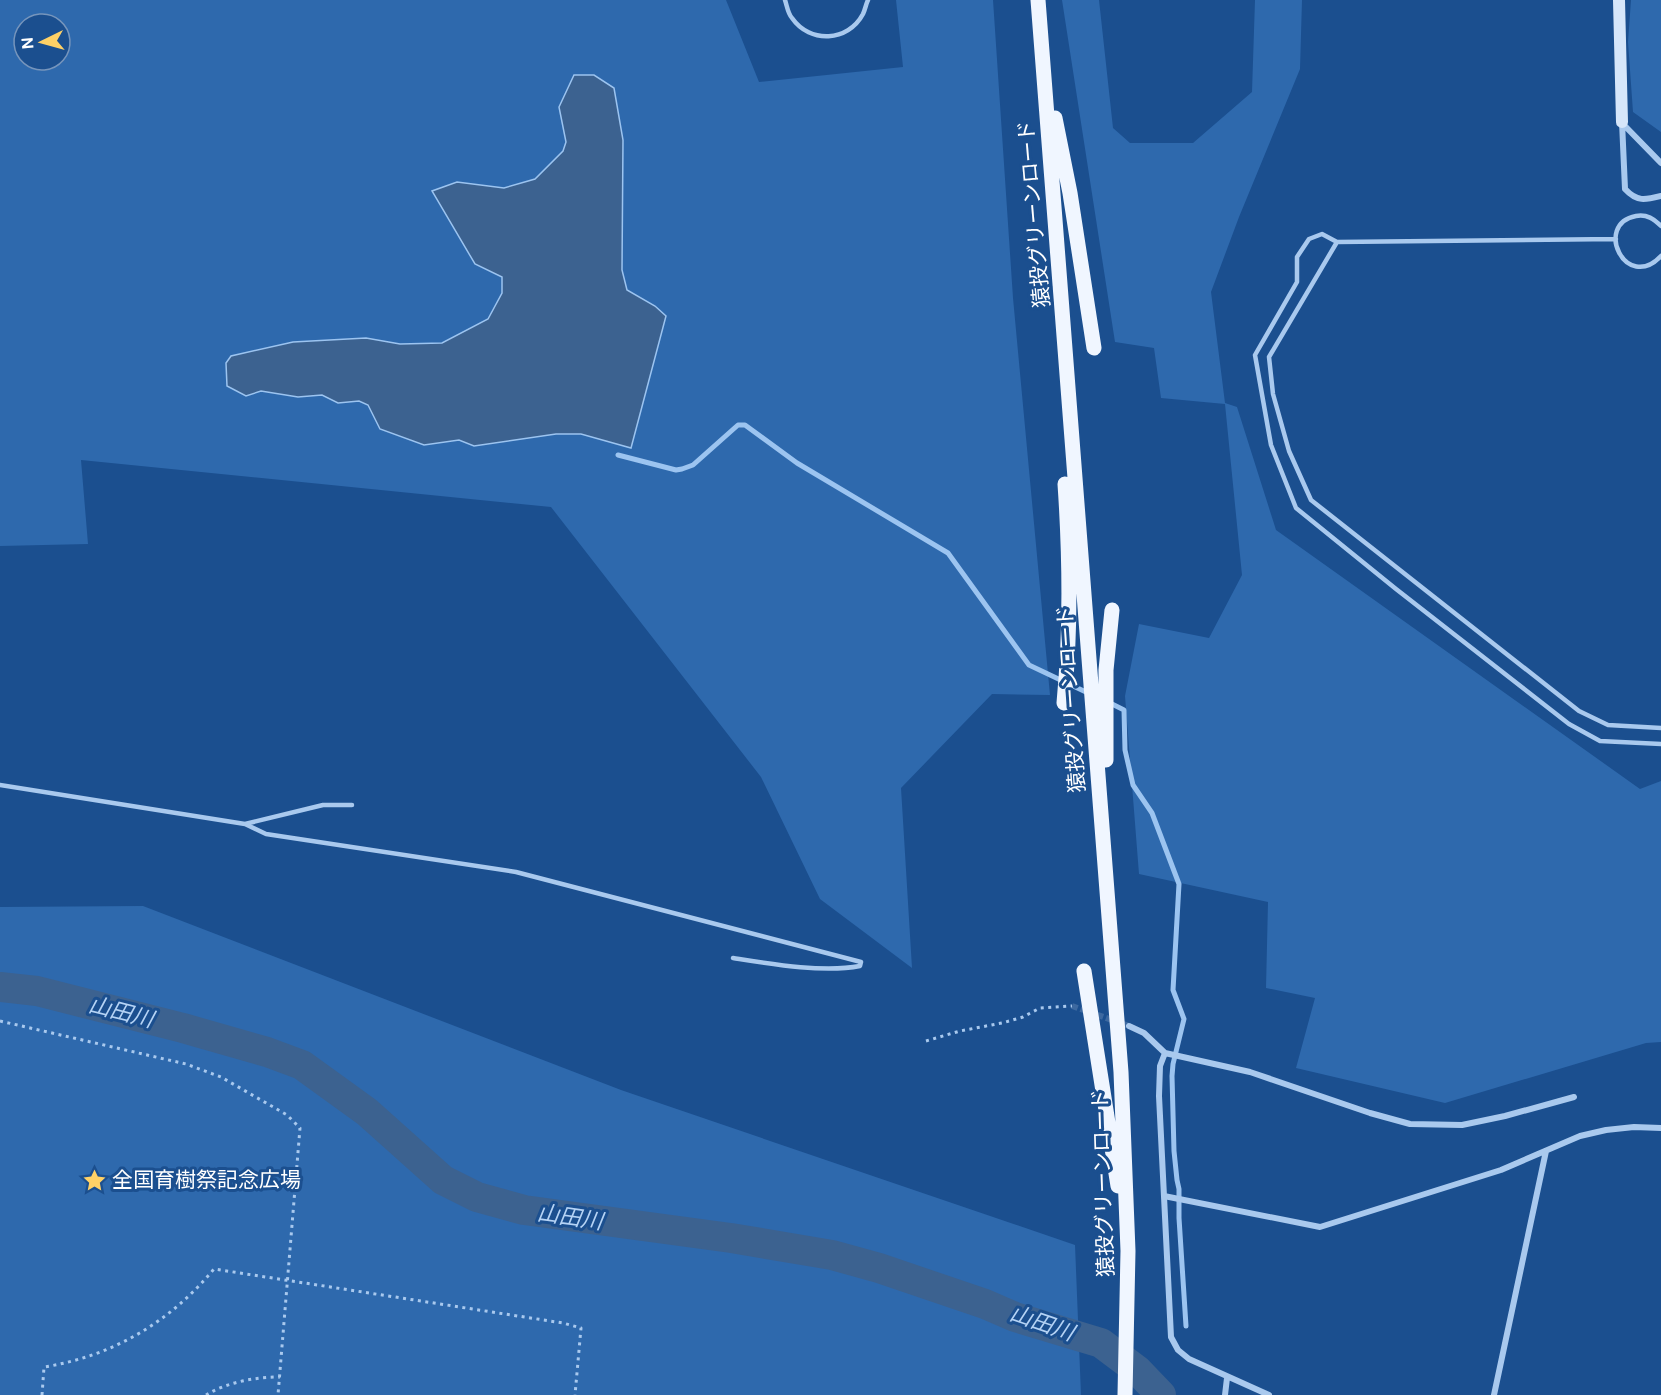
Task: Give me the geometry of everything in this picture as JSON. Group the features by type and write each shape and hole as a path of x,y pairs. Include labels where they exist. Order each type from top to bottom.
{"main road":[{"name":"猿投グリーンロード","path":"1038,0 1114,974 1128,1251 1125,1395"},
{"path":"1041,45 1070,193 1094,348"},
{"path":"1058,246 1055,289 1069,575 1069,636 1064,703"},
{"path":"1112,610 1105,720 1116,932 1114,974"},
{"path":"1084,971 1128,1251"}],"street":[{"path":"1619,0 1625,189 1633,197 1649,199 1661,196"},
{"path":"1622,122 1661,163"},
{"path":"1129,1026 1144,1033 1165,1053 1250,1072 1361,1110 1410,1124 1462,1125 1574,1097"},
{"path":"1165,1053 1160,1066 1159,1096 1171,1337 1178,1350 1188,1359 1269,1395"},
{"path":"1164,1196 1320,1227 1501,1170 1580,1136 1634,1127 1661,1128"},
{"path":"1494,1395 1546,1151"},
{"path":"1225,1395 1227,1378"}],"lane":[{"path":"786,0 791,17 808,33 830,38 850,30 863,14 868,0"},
{"path":"1661,226 1647,216 1631,218 1619,228 1616,239 1618,252 1630,264 1646,266 1661,255"},
{"path":"1616,239 1337,242 1322,234 1309,239 1298,257 1297,282 1255,355 1271,445 1296,507 1396,589 1569,724 1600,741 1661,744"},
{"path":"1337,242 1269,357 1273,394 1289,451 1311,500 1579,711 1608,725 1661,728"},
{"path":"0,785 245,824 266,834 516,872 861,962 860,966 843,969 733,958"},
{"path":"245,824 323,805 352,805"}],"path":[{"path":"926,1041 1023,1017 1040,1008 1072,1006"},
{"path":"0,1021 186,1064 221,1077 287,1115 300,1128 279,1395"},
{"path":"42,1395 44,1367 95,1355 138,1335 183,1302 214,1269 563,1323 581,1328 575,1395"},
{"path":"206,1395 225,1386 266,1377 280,1377"}],"shaded area":[{"path":"0,0 726,0 759,82 903,67 896,0 993,0 1013,298 1050,695 992,694 901,788 912,968 820,899 761,777 551,507 81,460 88,544 0,546"},
{"path":"1062,0 1099,0 1113,128 1130,143 1193,143 1252,92 1255,0 1302,0 1300,69 1211,292 1225,403 1237,407 1276,530 1640,789 1661,781 1661,1042 1646,1043 1445,1103 1296,1068 1315,998 1266,988 1268,902 1139,874 1125,696 1139,624 1209,638 1242,575 1225,404 1161,398 1154,348 1115,342"},
{"path":"1631,0 1661,0 1661,132 1633,112 1628,42"},
{"path":"574,75 594,75 614,88 623,140 622,270 627,290 655,306 666,316 631,448 581,434 556,434 474,446 459,440 424,445 380,429 368,405 359,401 338,403 322,395 298,397 261,391 246,396 227,386 226,363 231,356 293,342 366,338 400,344 442,343 488,319 502,293 502,277 475,264 432,191 457,182 504,188 535,179 563,151 566,142 559,107"},
{"path":"143,906 621,1090 1075,1245 1081,1395 0,1395 0,907"}],"waterway":[{"path":"618,455 676,470 682,469 693,465 738,425 745,425 797,463 948,553 1029,665 1088,693"},
{"path":"1108,702 1124,710 1125,750 1133,785 1152,813 1179,884 1173,990 1184,1019 1172,1076 1174,1151 1179,1189 1186,1326"},
{"name":"山田川","path":"0,987 37,991 183,1028 267,1052 302,1065 367,1112 443,1180 477,1197 524,1210 731,1238 832,1255 879,1268 985,1304 1015,1317 1101,1343 1137,1370 1161,1395"}],"tunnel":[{"path":"1072,1006 1129,1026"}],"place":[{"name":"全国育樹祭記念広場","path":"94,1180"}]}
